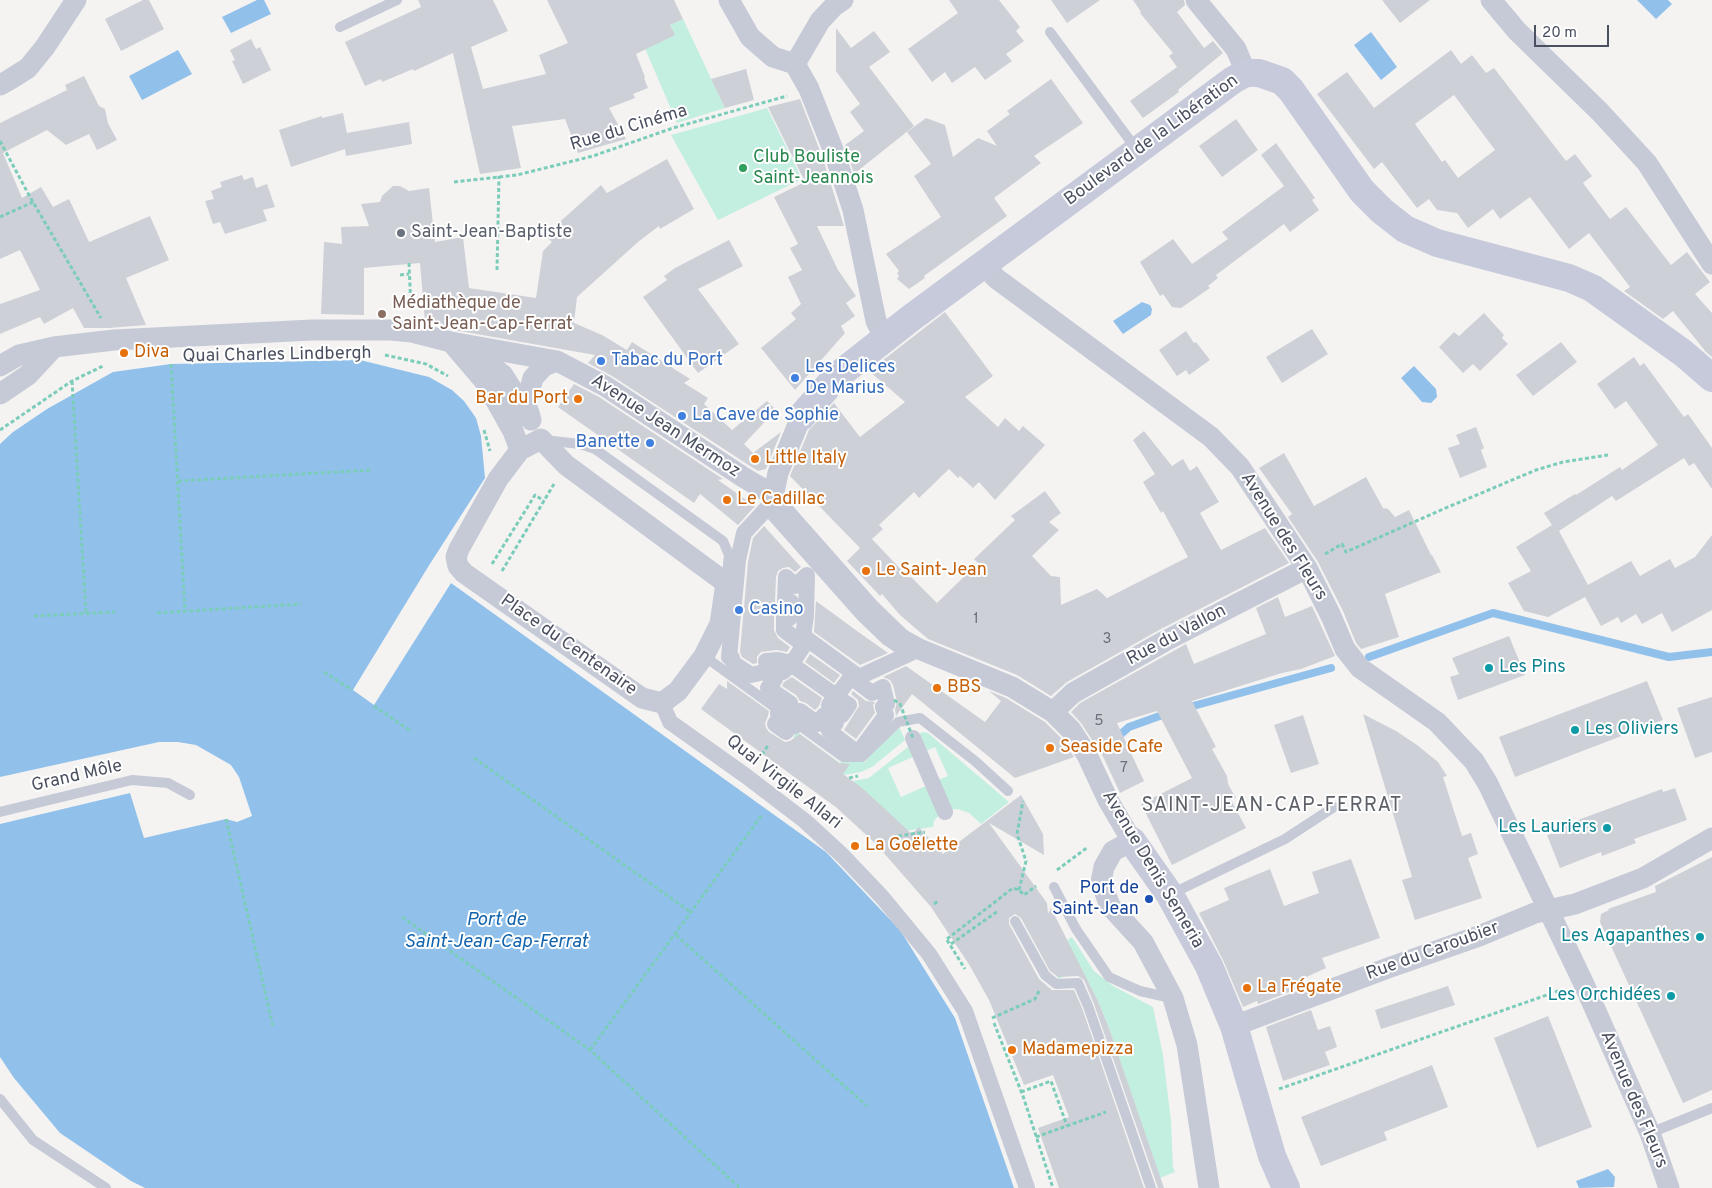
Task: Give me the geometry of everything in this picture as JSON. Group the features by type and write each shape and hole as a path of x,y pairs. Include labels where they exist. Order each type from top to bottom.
{"main road":[{"name":"Boulevard de la Libération","path":"801,417 836,377 885,338 1233,80 1246,73 1259,73 1282,81 1362,191 1382,211 1405,229 1437,243 1569,278 1592,288 1676,348 1712,378"},
{"name":"Avenue Denis Semeria","path":"1132,841 1170,895 1209,966 1234,1026 1272,1156 1286,1188"}],"street":[{"path":"0,85 28,68 45,47 76,0"},
{"path":"729,0 750,37 773,56 795,64 809,89 834,152 853,210 876,321 885,338"},
{"path":"795,64 820,21 834,6 843,0"},
{"path":"1196,0 1236,49 1246,73"},
{"path":"1491,0 1517,31 1600,112 1647,164 1712,264"},
{"name":"Avenue des Fleurs","path":"983,266 997,279 1211,437 1240,467 1307,568 1345,649 1360,668 1438,722 1474,761 1488,784 1583,982 1650,1133 1669,1188"},
{"name":"Avenue Jean Mermoz","path":"0,366 19,355 114,340 312,330 390,330 412,332 451,342 557,361 605,386 743,478 765,490 774,492"},
{"path":"451,342 486,383 513,431 520,450"},
{"name":"Avenue Jean Mermoz","path":"451,342 489,364 503,375 536,430"},
{"path":"0,394 28,374 54,348"},
{"path":"557,361 544,366 533,378 526,404 536,430 566,465 726,583 720,624 704,656 678,691 662,703"},
{"path":"774,492 778,472 801,417"},
{"name":"Place du Centenaire","path":"536,430 498,480 459,549 456,557 458,566 464,573 642,698 662,703"},
{"name":"Avenue Denis Semeria","path":"774,492 778,505 792,522 881,621 901,639 919,649 1012,687 1053,712 1071,730 1087,755 1108,800 1132,841"},
{"path":"779,711 775,724 786,732 789,727 797,724 800,711 818,724 824,715 836,723 829,731 858,753 886,715 883,707 888,704 883,687 872,693 851,677 836,696 849,705 842,715 829,706 836,696 828,690 791,664 783,672 766,661 792,662 804,645 784,630 784,617 790,618 791,602 784,601 786,577 794,586 807,575 806,616 803,636 859,677 911,653 888,638 863,614 768,507 744,534 738,560 730,657 733,663 750,675 764,672 775,679 768,688 790,703 779,711"},
{"name":"Rue du Vallon","path":"1053,712 1073,692 1165,641 1307,568"},
{"name":"Quai Virgile Allari","path":"662,703 670,722 804,821 842,855 882,897 929,954 965,1011 1027,1188"},
{"path":"913,738 945,812"},
{"name":"Rue du Caroubier","path":"1234,1026 1479,936 1535,913 1575,904 1643,878 1712,838"},
{"path":"1132,841 1113,851 1104,867 1102,882 1110,906 1143,942 1172,998 1187,1045 1205,1187"}],"lane":[{"path":"340,27 397,0"},
{"path":"1050,32 1138,151"},
{"path":"536,430 595,449 723,541 729,555 726,583"},
{"path":"704,656 779,711"},
{"path":"797,724 843,757 862,756 898,722 920,718 975,761 1008,791"},
{"name":"Grand Môle","path":"0,812 132,780 168,783 190,795"},
{"path":"1170,895 1285,838 1334,807"},
{"path":"1054,887 1076,928 1109,977 1140,991 1172,998"},
{"path":"1015,921 1045,975 1056,984 1078,983 1088,1006 1151,1188"},
{"path":"0,1099 33,1140 106,1188"},
{"path":"1650,1133 1712,1108"}],"path":[{"name":"Rue du Cinéma","path":"454,182 517,175 593,156 673,128 809,89"},
{"path":"0,141 114,340"},
{"path":"497,270 499,176"},
{"path":"0,216 34,202"},
{"path":"409,263 412,332"},
{"path":"400,275 409,274"},
{"name":"Quai Charles Lindbergh","path":"377,353 426,364 449,376"},
{"path":"171,364 185,611"},
{"path":"0,430 72,381 102,367 111,365"},
{"path":"72,381 86,614"},
{"path":"482,426 492,458 493,472 498,480"},
{"path":"1307,568 1314,560 1342,544 1346,552 1536,470 1563,462 1608,455"},
{"path":"500,575 566,465"},
{"path":"178,481 371,470"},
{"path":"480,584 535,496 544,501"},
{"path":"157,613 300,604"},
{"path":"34,616 114,612"},
{"path":"324,672 352,690"},
{"path":"894,700 900,704 913,738"},
{"path":"374,706 412,732"},
{"path":"474,758 692,913"},
{"path":"590,1050 676,935 774,798"},
{"path":"929,954 1013,888 1019,890 1026,861 1017,834 1023,799"},
{"path":"226,819 273,1027"},
{"path":"898,836 925,832"},
{"path":"1055,872 1090,845"},
{"path":"934,904 938,901"},
{"path":"951,944 998,911"},
{"path":"402,917 590,1050 740,1188"},
{"path":"676,935 867,1106"},
{"path":"992,1018 1035,999 1045,975"},
{"path":"1254,1098 1583,982"},
{"path":"997,1100 1051,1082 1067,1126"},
{"path":"1036,1137 1123,1106"}],"green space":[{"path":"683,19 725,108 677,123 641,39 660,42 674,35 670,25"},
{"name":"Club Bouliste Saint-Jeannois","path":"767,108 802,179 718,220 671,135"},
{"path":"897,722 905,740 872,767 861,772 845,775 793,737 797,732 840,763 850,752 865,762"},
{"path":"928,733 1009,802 981,824 969,813 958,809 949,810 936,781 948,776 935,747 926,751 918,734"},
{"path":"909,746 915,756 888,768 901,797 928,785 940,814 934,821 933,827 897,832 853,781 869,778"},
{"path":"1072,937 1094,971 1113,986 1153,1007 1163,1055 1175,1172 1160,1178 1109,1028 1082,970 1058,979 1054,969 1056,955 1070,946 1067,940"}],"water":[{"path":"257,0 264,0 271,14 231,33 222,17"},
{"path":"1637,0 1668,0 1672,4 1656,19"},
{"path":"1371,32 1397,67 1381,80 1354,45"},
{"path":"178,50 192,74 142,100 129,76"},
{"path":"1142,302 1150,305 1152,309 1151,315 1123,334 1113,321"},
{"name":"Port de Saint-Jean-Cap-Ferrat","path":"360,360 429,377 452,390 464,401 476,418 481,436 485,478 353,690 374,705 451,583 826,852 900,930 955,1018 1014,1188 145,1188 131,1181 60,1133 14,1078 0,1057 0,824 130,793 144,838 226,819 237,822 252,816 239,777 231,765 196,745 178,742 159,742 0,777 0,444 13,432 47,409 113,372 171,364"},
{"path":"1414,366 1436,389 1437,397 1431,403 1422,402 1401,378"},
{"path":"1608,1169 1615,1177 1614,1187 1579,1188 1576,1181"}],"building":[{"path":"143,0 149,0 164,29 121,51 105,19"},
{"path":"418,0 493,0 508,31 471,47 483,89 546,74 539,55 568,43 547,0 674,0 683,19 670,25 675,35 636,54 648,88 633,94 635,98 609,108 626,139 578,153 565,119 512,126 521,168 480,174 453,53 414,71 413,69 382,82 381,79 365,86 345,42 421,7"},
{"path":"949,0 999,0 1020,27 1016,31 1024,41 1006,54 1012,61 985,80 975,67 952,83 945,72 932,82 908,49 958,13"},
{"path":"1051,0 1100,0 1067,23"},
{"path":"1133,0 1184,0 1185,5 1177,12 1204,48 1213,41 1223,53 1178,90 1179,92 1143,118 1130,101 1177,67 1169,56 1173,53 1140,13"},
{"path":"1382,0 1430,0 1400,23"},
{"path":"836,28 851,48 874,31 890,52 869,67 914,126 854,174 845,145 864,131 850,112 860,104 836,71"},
{"path":"251,39 256,49 260,47 271,70 243,84 232,61 235,60 230,50"},
{"path":"1451,50 1461,64 1472,55 1486,73 1494,68 1566,161 1575,154 1592,176 1583,183 1610,219 1626,207 1671,265 1687,252 1710,282 1695,294 1712,313 1712,357 1673,311 1663,319 1624,291 1630,287 1589,233 1569,249 1530,197 1500,219 1493,209 1468,228 1457,213 1437,210 1429,199 1417,208 1382,162 1374,169 1317,94 1347,72 1374,108","holes":["1454,95 1495,150 1458,178 1445,160 1442,162 1415,124"]},
{"path":"746,69 754,100 725,108 711,79"},
{"path":"84,76 99,106 105,109 108,123 117,140 97,150 89,134 66,145 47,130 3,153 22,198 41,187 53,207 69,199 89,242 150,216 169,260 126,278 146,325 84,328 73,308 44,324 40,317 0,334 0,304 40,290 20,250 0,259 0,123 67,90 65,85"},
{"path":"1051,79 1083,123 1034,156 1041,163 994,198 1007,216 909,289 897,279 899,271 886,254 941,217 914,176 931,164 907,132 926,118 945,125 953,157 978,138 997,146 987,131 1010,114 1007,111"},
{"path":"800,99 822,156 844,226 817,226 838,270 856,296 846,303 855,316 841,326 845,333 795,390 761,348 796,319 791,313 801,304 788,277 802,270 790,248 798,244 774,197 805,182 768,107"},
{"path":"343,113 347,133 409,122 412,144 346,156 345,149 291,167 279,130 322,116 322,118"},
{"path":"1236,119 1258,150 1222,177 1199,146"},
{"path":"1276,143 1315,198 1312,200 1319,210 1290,232 1284,224 1216,275 1218,278 1208,286 1210,288 1181,308 1172,307 1163,294 1160,296 1140,262 1173,239 1192,264 1228,239 1222,232 1284,186 1261,155"},
{"path":"667,159 694,209 660,229 659,226 638,242 577,297 574,323 602,335 627,350 632,342 690,379 684,383 708,398 704,404 732,430 767,401 776,410 744,444 753,453 781,432 766,469 758,471 612,376 588,363 595,355 454,330 425,322 420,263 364,268 364,315 321,314 324,242 342,244 341,227 369,226 361,204 380,202 382,196 393,186 400,186 409,191 429,188 435,242 463,237 469,288 536,298 543,251 552,242 545,235 601,185 607,193"},
{"path":"242,175 244,180 253,177 256,188 267,184 275,207 263,210 267,221 225,234 220,222 213,224 205,201 214,199 211,191 222,187 220,182"},
{"path":"729,240 743,266 698,289 739,344 698,373 643,297 667,280 664,276 675,268"},
{"path":"945,312 993,376 965,397 998,427 1005,418 1019,431 1023,426 1045,445 995,500 979,482 973,488 949,469 919,498 914,492 879,525 883,529 872,539 909,578 911,577 937,603 978,563 974,559 1015,520 1011,516 1045,491 1061,513 1049,522 1059,530 1032,556 1051,576 1060,577 1061,605 1097,589 1107,598 1188,557 1163,511 1161,513 1143,482 1155,474 1133,440 1144,431 1172,466 1183,459 1190,471 1197,466 1219,502 1200,513 1221,550 1265,528 1289,563 1159,630 1067,682 1051,696 1017,675 928,639 900,615 882,594 880,596 847,561 860,548 790,476 809,430 834,403 860,437 905,402 869,371"},
{"path":"1484,313 1504,335 1502,338 1508,344 1480,371 1473,364 1463,373 1439,347 1454,332 1459,336"},
{"path":"1312,329 1328,354 1282,383 1266,357"},
{"path":"1186,331 1210,360 1189,375 1186,370 1177,376 1159,350"},
{"path":"1561,342 1577,362 1533,396 1516,375"},
{"path":"1634,357 1640,366 1644,363 1684,417 1688,414 1712,448 1712,489 1694,463 1689,466 1684,458 1616,501 1612,496 1559,531 1588,585 1631,561 1640,576 1670,559 1675,568 1695,557 1712,535 1712,610 1672,632 1662,613 1642,624 1636,614 1621,623 1618,617 1601,626 1585,597 1548,617 1524,611 1508,583 1531,571 1516,547 1552,525 1544,513 1620,467 1622,470 1658,445 1626,401 1615,409 1597,384"},
{"path":"574,384 599,397 723,479 718,480 755,506 738,525 700,494 694,503 558,407"},
{"path":"1476,427 1484,448 1481,450 1487,467 1460,478 1448,448 1460,444 1456,435"},
{"path":"1284,453 1314,506 1366,477 1383,508 1388,509 1395,517 1409,510 1441,572 1385,594 1399,637 1361,649 1356,643 1343,611 1318,562 1288,517 1292,514 1259,468"},
{"path":"764,526 801,567 795,572 789,567 783,568 778,571 776,577 775,601 779,609 774,616 774,630 778,638 790,647 787,652 777,650 761,652 757,657 757,663 753,664 742,657 740,652 748,562 753,538"},
{"path":"1278,597 1285,617 1312,606 1335,656 1301,669 1282,673 1192,701 1216,747 1212,749 1227,776 1228,784 1236,798 1231,800 1246,828 1172,865 1141,804 1192,778 1157,711 1117,723 1144,781 1120,793 1099,748 1071,712 1080,703 1186,644 1194,664 1266,634 1256,608"},
{"path":"816,601 888,653 860,665 814,632"},
{"name":"Les Pins","path":"1509,636 1525,675 1458,700 1450,677 1459,674 1452,658"},
{"path":"810,654 840,675 834,683 805,662"},
{"path":"906,666 985,722 1001,701 989,691 1006,698 1045,722 1061,738 1074,757 1015,778 912,694 896,716 897,702 893,685 890,680 883,677"},
{"path":"792,677 822,698 815,710 800,701 796,695 782,686 784,682"},
{"path":"727,681 769,711 765,723 769,732 785,742 800,734 839,763 850,764 843,774 861,787 912,834 919,827 943,854 1021,795 1043,834 1044,855 989,823 1047,903 1048,914 1051,908 1098,1001 1164,1188 1158,1188 1084,980 1078,976 1058,977 1050,971 1021,918 1015,914 1009,918 1009,924 1039,979 1052,990 1074,990 1082,1008 1144,1188 1059,1188 1038,1128 1069,1117 1053,1075 1024,1085 989,1000 970,966 931,907 876,844 837,808 701,709 719,684 727,689"},
{"name":"Les Oliviers","path":"1647,681 1663,720 1515,777 1499,737"},
{"path":"853,691 866,701 875,702 873,705 875,713 856,739 844,730 859,706 858,700 851,694"},
{"path":"1712,697 1712,752 1695,758 1677,708"},
{"path":"1363,714 1396,731 1438,762 1447,776 1443,777 1462,836 1471,833 1478,854 1468,858 1482,898 1415,920 1402,880 1412,877"},
{"path":"1303,715 1319,764 1291,773 1274,725"},
{"name":"Les Lauriers","path":"1675,788 1687,820 1634,839 1636,843 1602,856 1601,852 1560,868 1547,835 1560,831 1559,827 1662,789 1663,792"},
{"name":"Les Orchidées","path":"1712,857 1712,1090 1683,1103 1600,922 1601,914 1608,909 1656,892 1655,886"},
{"path":"1351,859 1380,938 1322,958 1326,968 1300,980 1302,987 1258,1004 1257,1001 1243,1007 1223,960 1199,913 1229,900 1224,888 1270,869 1284,906 1319,893 1312,872"},
{"path":"1448,986 1455,1005 1381,1029 1375,1010"},
{"path":"1311,1010 1318,1030 1330,1026 1337,1047 1325,1052 1330,1065 1283,1081 1266,1027"},
{"path":"1548,1016 1592,1127 1537,1148 1494,1038"},
{"path":"1432,1065 1448,1107 1384,1132 1387,1140 1321,1166 1301,1117"}],"waterway":[{"path":"1369,657 1493,613 1669,657 1712,652"},
{"path":"1186,708 1331,668"},
{"path":"1114,740 1129,727 1168,713"}],"place":[{"name":"Club Bouliste Saint-Jeannois","path":"743,168"},
{"name":"Saint-Jean-Baptiste","path":"401,233"},
{"name":"Médiathèque de Saint-Jean-Cap-Ferrat","path":"382,314"},
{"name":"Diva","path":"124,353"},
{"name":"Tabac du Port","path":"601,361"},
{"name":"Les Delices De Marius","path":"795,378"},
{"name":"Bar du Port","path":"578,399"},
{"name":"La Cave de Sophie","path":"682,416"},
{"name":"Banette","path":"650,443"},
{"name":"Little Italy","path":"755,459"},
{"name":"Le Cadillac","path":"727,500"},
{"name":"Le Saint-Jean","path":"866,571"},
{"name":"Casino","path":"739,610"},
{"name":"Les Pins","path":"1489,668"},
{"name":"BBS","path":"937,688"},
{"name":"Les Oliviers","path":"1575,730"},
{"name":"Seaside Cafe","path":"1050,748"},
{"name":"Les Lauriers","path":"1607,828"},
{"name":"La Goëlette","path":"855,846"},
{"name":"Port de Saint-Jean","path":"1149,899"},
{"name":"Les Agapanthes","path":"1700,937"},
{"name":"La Frégate","path":"1247,988"},
{"name":"Les Orchidées","path":"1671,996"},
{"name":"Madamepizza","path":"1012,1050"}],"district":[{"name":"SAINT-JEAN-CAP-FERRAT","path":"1272,807"}]}
